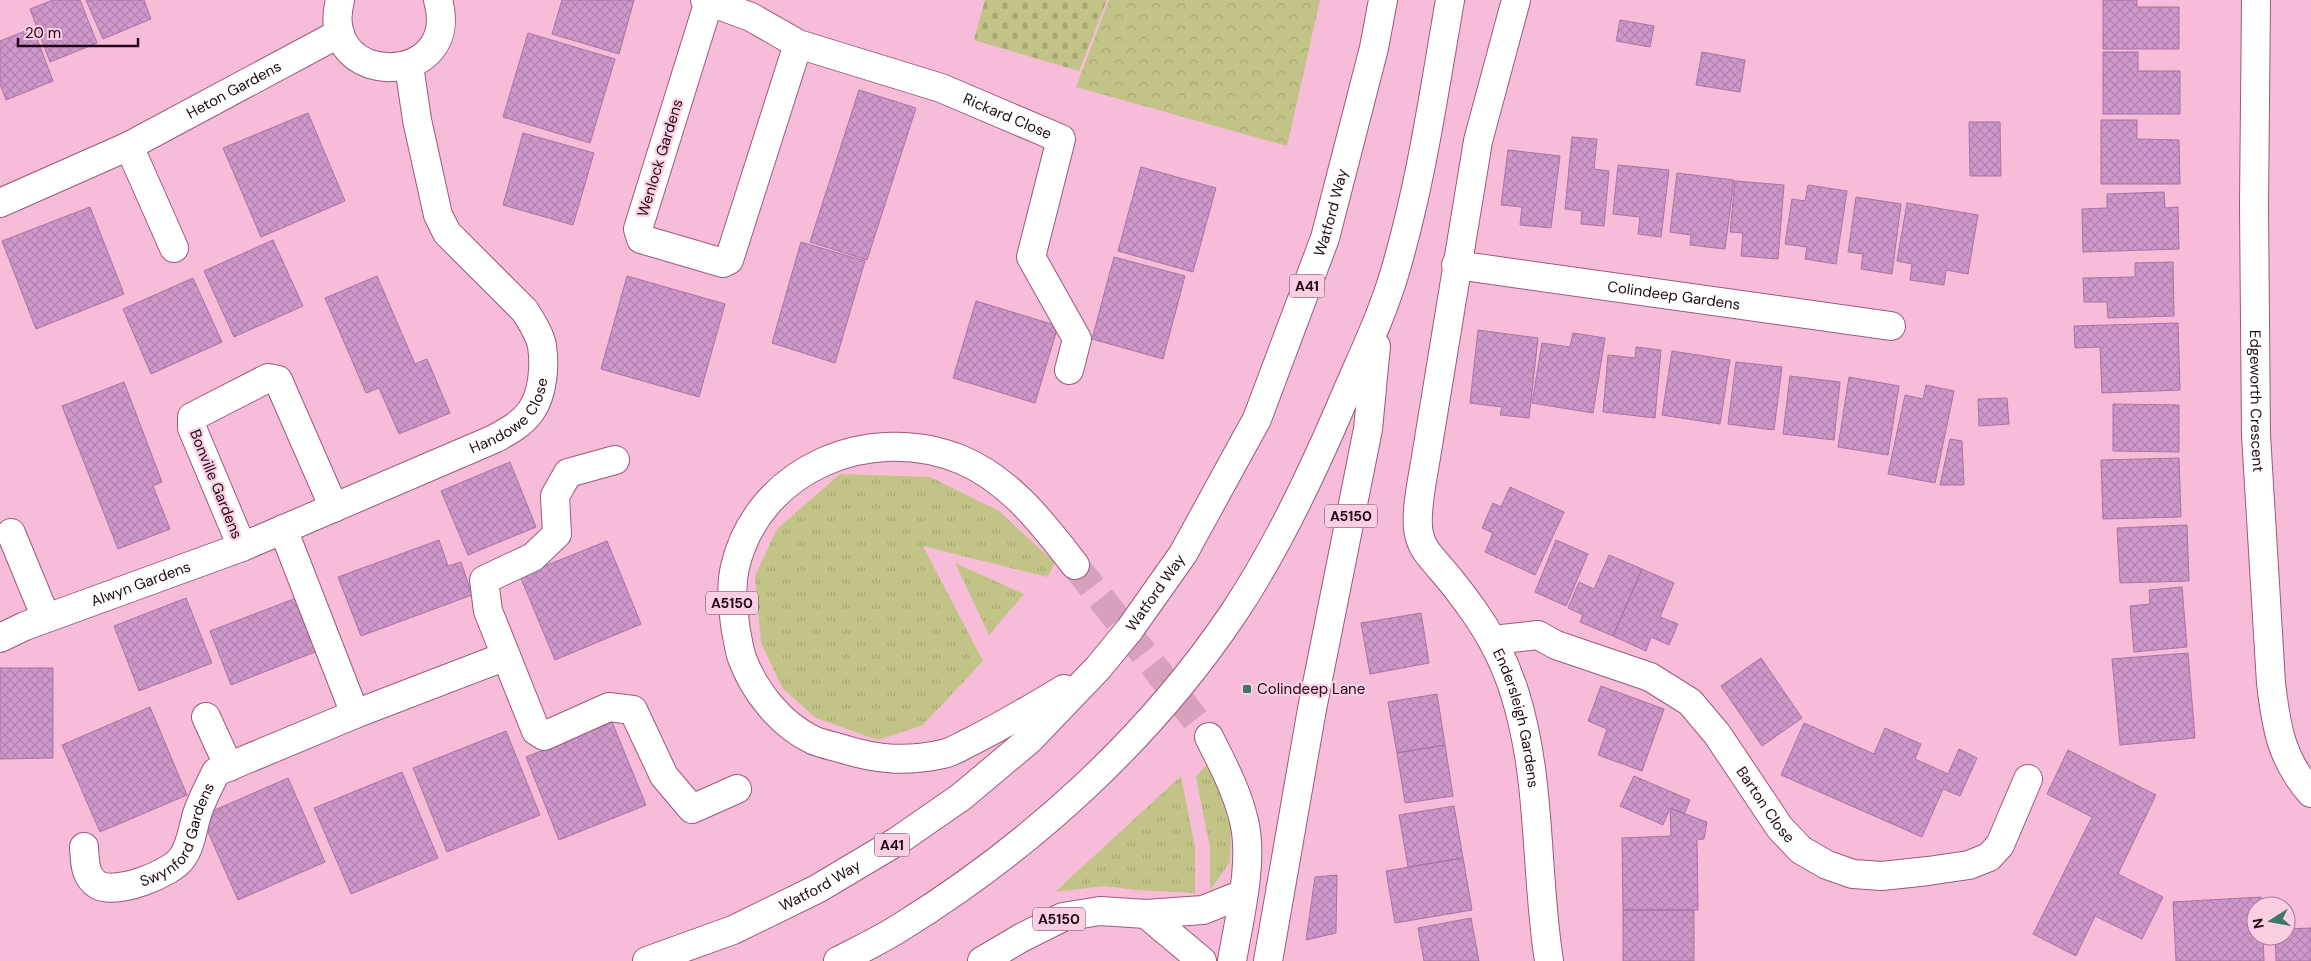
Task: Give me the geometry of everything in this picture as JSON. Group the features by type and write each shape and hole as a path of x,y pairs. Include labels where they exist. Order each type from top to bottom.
{"main road":[{"path":"340,0 337,17 340,33 348,48 360,60 376,67 392,68 409,64 423,56 434,43 440,27 441,11 438,0"},
{"name":"Watford Way","path":"647,961 733,930 817,889 896,842 961,797 1029,740 1098,668 1130,629 1183,554 1257,418 1324,238 1374,48 1383,0"},
{"path":"838,961 899,928 946,897 1037,830 1111,762 1177,687 1233,614 1274,545 1315,467 1379,322 1395,272 1410,210 1427,130 1450,0"},
{"path":"1456,265 1478,141 1516,0"},
{"name":"Edgeworth Crescent","path":"2256,0 2254,206 2256,436 2271,683 2275,721 2284,754 2311,793"},
{"name":"Rickard Close","path":"707,1 754,9 798,44 941,88 1061,139 1031,258 1077,339 1069,370"},
{"name":"Wenlock Gardens","path":"707,1 638,229 641,239 723,263 729,260 798,44"},
{"name":"Heton Gardens","path":"0,203 129,146 340,33"},
{"name":"Handowe Close","path":"283,529 494,440 514,428 531,411 540,391 542,345 534,325 525,311 447,233 438,215 417,120 409,64"},
{"path":"129,146 174,248"},
{"name":"Colindeep Gardens","path":"1456,265 1891,326"},
{"name":"Endersleigh Gardens","path":"1456,265 1420,501 1418,531 1428,556 1439,566 1473,610 1493,640 1515,693 1526,736 1534,783 1542,917 1549,961"},
{"name":"A5150","path":"1268,961 1312,709 1368,429 1379,322"},
{"name":"Bonville Gardens","path":"242,547 192,428 192,417 268,378 278,380 334,508"},
{"name":"A5150","path":"1075,565 1036,516 1000,483 962,460 926,450 892,446 847,452 803,471 774,495 748,530 735,568 732,604 741,657 764,698 782,719 812,740 854,753 896,761 945,754 1008,723 1098,668"},
{"path":"615,460 568,473 555,496 557,534 534,557 484,580 488,611 536,731 544,736 609,707 633,710 664,776 692,809 737,789"},
{"path":"283,529 356,714"},
{"name":"Alwyn Gardens","path":"0,638 46,618 242,547 283,529"},
{"path":"11,533 46,618"},
{"name":"Barton Close","path":"1493,640 1538,635 1556,646 1650,677 1690,702 1717,734 1780,828 1801,850 1827,865 1854,874 1882,876 1928,871 1969,865 1989,857 2000,845 2028,779"},
{"name":"Swynford Gardens","path":"84,847 86,870 97,884 112,889 135,883 173,867 184,856 204,796 216,772 356,714 506,656"},
{"name":"Swynford Gardens","path":"206,717 229,767"},
{"path":"1209,737 1233,784 1245,823 1247,873 1232,961"},
{"name":"A5150","path":"982,961 1021,938 1063,917 1100,911 1146,914 1202,910 1243,894"},
{"path":"1146,914 1202,961"}],"green space":[{"path":"985,0 1107,0 1079,71 974,40"},
{"path":"1109,0 1320,0 1287,146 1076,87"},
{"path":"840,474 930,477 999,511 1055,563 1047,577 923,546 983,661 923,725 878,740 816,718 783,689 761,643 755,576 777,529"},
{"path":"955,563 1024,594 989,635"},
{"path":"1208,763 1225,795 1231,826 1230,862 1210,890 1210,848 1196,777"},
{"path":"1181,776 1195,848 1195,893 1136,890 1104,886 1055,892"}],"building":[{"path":"53,0 80,0 97,43 50,62 30,9"},
{"path":"86,0 144,0 151,19 103,39"},
{"path":"562,0 634,0 619,54 552,34"},
{"path":"2103,0 2137,0 2137,7 2179,7 2179,49 2103,49"},
{"path":"1620,20 1654,26 1650,47 1616,41"},
{"path":"33,28 53,81 6,100 0,84 0,41"},
{"path":"528,33 615,59 590,143 503,117"},
{"path":"1702,52 1745,60 1740,92 1696,85"},
{"path":"2103,52 2138,52 2138,71 2180,71 2180,114 2103,114"},
{"path":"859,90 916,108 867,260 810,242"},
{"path":"308,113 345,201 261,237 223,148"},
{"path":"2101,120 2137,120 2137,139 2179,140 2180,184 2101,184"},
{"path":"1969,122 2000,122 2001,176 1970,176"},
{"path":"523,133 594,153 573,225 503,205"},
{"path":"1572,137 1597,139 1594,169 1609,171 1604,226 1581,224 1582,211 1565,209"},
{"path":"1508,150 1560,156 1551,228 1520,225 1522,207 1501,205"},
{"path":"1618,165 1669,170 1661,237 1638,234 1640,217 1613,214"},
{"path":"1141,167 1216,188 1193,272 1118,251"},
{"path":"1677,173 1734,180 1725,249 1690,245 1691,235 1670,232"},
{"path":"1735,181 1784,185 1778,259 1741,256 1743,233 1730,232"},
{"path":"1808,185 1847,191 1836,264 1805,259 1807,247 1785,244 1792,199 1805,201"},
{"path":"2164,192 2165,208 2178,207 2179,249 2083,252 2082,209 2107,208 2107,194"},
{"path":"1856,197 1901,204 1892,274 1861,269 1863,254 1848,252"},
{"path":"1907,203 1978,215 1968,274 1946,270 1944,285 1910,280 1912,264 1897,261"},
{"path":"90,207 124,294 36,329 2,241"},
{"path":"273,240 303,306 234,337 204,271"},
{"path":"801,242 865,261 835,363 772,343"},
{"path":"1114,257 1185,276 1163,359 1092,339"},
{"path":"2173,262 2174,316 2108,318 2107,302 2084,302 2083,278 2135,277 2135,263"},
{"path":"377,276 415,364 427,359 450,413 399,434 379,388 366,393 325,298"},
{"path":"627,276 725,304 699,397 601,369"},
{"path":"193,278 222,342 151,374 123,309"},
{"path":"976,301 1058,326 1035,403 953,378"},
{"path":"2178,323 2180,390 2102,393 2100,347 2075,348 2074,326"},
{"path":"1478,330 1538,338 1529,418 1500,415 1502,407 1470,403"},
{"path":"1573,333 1605,338 1593,413 1532,403 1542,343 1570,347"},
{"path":"1636,347 1661,350 1655,418 1603,412 1608,355 1635,358"},
{"path":"1672,351 1730,360 1720,424 1662,415"},
{"path":"1736,362 1782,367 1774,430 1728,424"},
{"path":"1790,376 1840,382 1834,440 1783,434"},
{"path":"1849,377 1899,386 1888,455 1838,447"},
{"path":"124,382 162,482 153,486 170,529 118,549 62,406"},
{"path":"1926,385 1954,391 1935,483 1888,474 1905,395 1923,399"},
{"path":"2007,398 2009,424 1979,426 1978,399"},
{"path":"2113,404 2179,405 2179,452 2113,451"},
{"path":"1950,439 1962,441 1964,485 1940,485"},
{"path":"2179,458 2181,517 2103,519 2101,460"},
{"path":"510,462 536,527 468,555 441,491"},
{"path":"1510,487 1564,512 1535,575 1485,552 1493,533 1482,528 1493,503 1501,507"},
{"path":"2187,525 2189,581 2120,583 2117,528"},
{"path":"439,540 448,566 461,562 472,595 361,636 338,577"},
{"path":"1556,540 1588,554 1566,606 1535,592"},
{"path":"607,541 641,624 555,660 520,576"},
{"path":"1609,555 1642,569 1613,636 1580,622 1583,615 1568,608 1579,582 1594,589"},
{"path":"1642,569 1674,583 1660,617 1678,624 1669,645 1651,637 1646,651 1613,636"},
{"path":"2182,587 2187,647 2134,652 2130,606 2150,604 2149,590"},
{"path":"299,597 320,650 231,685 210,631"},
{"path":"186,598 212,663 139,691 114,626"},
{"path":"1421,613 1429,663 1370,674 1361,623"},
{"path":"2188,653 2195,738 2120,745 2112,659"},
{"path":"1761,658 1802,718 1762,746 1721,686"},
{"path":"0,668 53,668 53,758 0,759"},
{"path":"1601,686 1664,709 1642,771 1598,755 1607,729 1588,721"},
{"path":"1437,694 1445,745 1397,753 1388,702"},
{"path":"150,707 187,795 100,832 62,745"},
{"path":"612,722 646,805 559,840 526,757"},
{"path":"1804,723 1874,754 1885,728 1921,744 1915,759 1948,774 1959,749 1977,758 1960,796 1943,789 1922,837 1781,775"},
{"path":"506,731 540,815 447,852 413,768"},
{"path":"1445,745 1453,796 1405,803 1397,753"},
{"path":"2068,750 2156,795 2118,874 2163,897 2142,939 2095,916 2076,956 2033,934 2092,817 2047,794"},
{"path":"402,772 438,858 351,894 314,808"},
{"path":"1634,776 1690,800 1684,814 1670,808 1663,825 1620,806"},
{"path":"288,778 325,862 238,900 201,816"},
{"path":"1454,806 1463,858 1408,867 1399,815"},
{"path":"1670,808 1707,822 1704,839 1697,840 1698,910 1623,910 1622,838 1671,836"},
{"path":"1463,858 1472,910 1395,923 1386,871"},
{"path":"1337,875 1336,933 1306,940 1315,877"},
{"path":"2246,898 2246,946 2263,946 2264,961 2176,961 2173,902"},
{"path":"1623,910 1694,910 1694,961 1623,961"},
{"path":"1471,918 1479,961 1424,961 1418,928"},
{"path":"2311,928 2311,961 2276,961 2275,946 2296,946 2296,929"}],"tunnel":[{"path":"1075,565 1209,737"}],"place":[{"name":"Colindeep Lane","path":"1247,689"}]}
